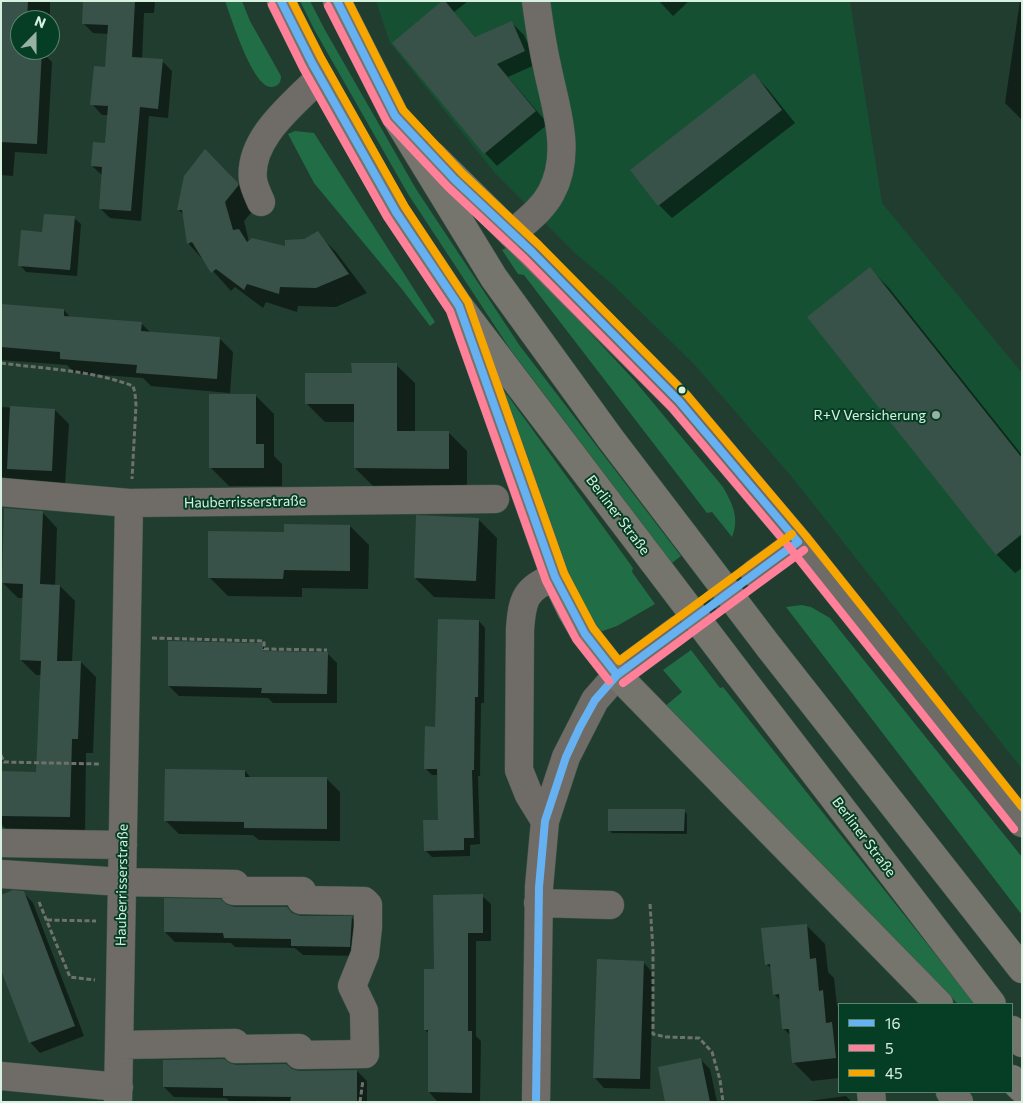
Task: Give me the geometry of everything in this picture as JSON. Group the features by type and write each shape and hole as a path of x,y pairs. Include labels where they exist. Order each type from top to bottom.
{"main road":[{"name":"Berliner Straße","path":"281,1 320,77 396,212 459,306 991,1003"},
{"path":"337,1 395,116 494,278 610,438 769,647 1022,969"},
{"path":"395,116 455,180 512,234"},
{"path":"459,306 555,577 585,634 617,675 938,1003"},
{"path":"1013,1031 1022,1043"},
{"path":"1013,1080 1022,1089"}],"street":[{"path":"536,1 546,65 562,138 561,165 552,192 543,207 512,234 678,400 798,542 1022,823"},
{"path":"261,202 253,181 254,157 261,141 276,122 320,77"},
{"path":"1,492 129,503"},
{"name":"Hauberrisserstraße","path":"119,1094 129,503 495,499"},
{"path":"755,573 798,542"},
{"path":"545,821 529,795 519,770 520,630 521,609 525,598 532,588 542,581 555,577"},
{"path":"536,1102 538,904 545,821 566,758 595,700 617,675 679,630"},
{"path":"1,843 123,845"},
{"path":"1,874 122,882 235,884 234,891 302,892 301,900 364,901 368,905 365,954 352,986 364,1011 366,1054 299,1055 299,1048 236,1049 235,1043 119,1045"},
{"path":"538,904 610,905"},
{"path":"1,1076 119,1094"}],"path":[{"path":"1,363 83,372 113,378 133,386 136,405 133,474 129,503"},
{"path":"127,638 264,641 264,649 327,650"},
{"path":"1,755 4,762 124,765"},
{"path":"29,876 70,977 121,983"},
{"path":"650,904 653,950 653,1034 666,1037 699,1038 712,1052 720,1080 723,1102"},
{"path":"46,920 122,922"}],"shaded area":[{"path":"225,1 242,1 250,21 281,76 278,85 272,87 265,85 257,77 237,36"},
{"path":"300,1 310,1 416,189 520,346 681,556 672,563 510,349 408,194 315,31"},
{"path":"376,1 850,1 882,203 1022,373 1022,769 792,477 694,364 612,284 577,255 495,173 390,43"},
{"path":"295,131 314,133 435,322 430,326 314,183 288,134"},
{"path":"506,248 580,322 635,381 723,487 734,511 735,523 732,537 712,512 707,513 524,275 518,274 502,250"},
{"path":"495,378 633,568 632,572 655,604 617,626 600,632 567,570"},
{"path":"802,605 811,607 830,618 1022,857 1022,915 786,607"},
{"path":"691,650 720,688 723,687 974,1003 957,1003 664,707 682,692 663,670"}],"building":[{"path":"1,1 28,1 28,10 10,10 10,60 41,60 37,144 1,142"},
{"path":"83,1 135,1 132,57 163,59 158,109 140,107 131,211 99,209 102,167 91,166 93,142 105,143 108,106 90,105 94,66 105,67 108,25 82,24"},
{"path":"442,1 445,1 475,37 512,21 525,51 497,64 536,111 484,154 392,43"},
{"path":"754,73 782,110 658,206 630,170"},
{"path":"205,149 238,183 238,186 225,202 233,230 239,229 247,242 252,238 285,246 285,240 304,239 318,231 349,274 316,288 280,287 279,294 247,284 244,290 216,269 211,273 192,242 187,244 182,210 177,210 184,176"},
{"path":"44,214 75,216 70,270 18,266 21,230 42,232"},
{"name":"R+V Versicherung","path":"870,267 1022,458 1022,534 996,555 807,317"},
{"path":"1,304 64,309 64,316 142,322 141,331 220,337 217,379 136,373 137,365 60,359 60,352 1,347"},
{"path":"351,363 397,363 397,431 449,431 449,469 354,468 354,404 305,404 305,373 352,373"},
{"path":"209,394 256,394 256,444 264,444 264,468 209,468"},
{"path":"10,406 55,409 52,471 7,469"},
{"path":"4,508 43,511 40,584 60,585 57,661 81,661 78,739 72,739 70,817 1,816 1,771 36,772 41,661 20,660 23,584 2,583"},
{"path":"416,515 479,518 476,581 414,578"},
{"path":"284,524 350,525 350,571 284,570 283,579 208,578 208,531 284,532"},
{"path":"438,619 479,620 478,697 475,697 474,770 472,770 474,838 464,838 464,850 424,851 423,820 438,820 437,769 424,769 425,726 435,727"},
{"path":"168,641 263,643 263,651 328,652 327,694 261,693 262,688 168,686"},
{"path":"165,769 245,770 245,777 327,777 327,829 244,828 244,822 164,821"},
{"path":"608,809 685,809 684,831 608,831"},
{"path":"13,890 24,891 75,1026 29,1043 1,970 1,895"},
{"path":"483,894 483,933 468,933 468,1031 472,1031 472,1093 428,1092 428,1030 424,1030 424,969 434,969 433,895"},
{"path":"164,898 221,899 226,904 234,907 287,907 292,913 301,916 352,916 350,947 291,946 291,939 224,938 223,933 164,932"},
{"path":"807,924 810,959 816,958 819,991 823,990 826,1023 832,1022 836,1058 792,1063 789,1029 782,1029 779,994 773,995 770,964 765,965 761,928"},
{"path":"597,959 644,961 640,1079 593,1078"},
{"path":"701,1058 710,1102 665,1102 658,1067"},
{"path":"224,1059 236,1065 286,1064 292,1069 299,1071 357,1070 357,1102 290,1102 291,1097 223,1096 223,1088 163,1087 163,1060"}],"tunnel":[{"path":"679,629 755,573"}],"transit line":[{"name":"16","path":"281,1 312,63 396,212 459,306 555,577 585,634 617,675"},
{"name":"45","path":"292,1 321,58 405,207 468,302 564,573 593,628 619,661 792,534"},
{"name":"16","path":"337,1 395,116 455,180 532,252 679,401 798,542"},
{"name":"45","path":"348,1 403,110 462,173 539,245 687,395 806,536 1022,807"},
{"name":"5","path":"272,5 303,68 387,217 450,311 546,581 576,639 609,681"},
{"name":"5","path":"328,6 387,122 448,187 525,259 672,408 790,548 1014,829"},
{"name":"16","path":"536,1102 539,887 545,821 566,757 580,727 595,700 617,675 798,542"},
{"name":"5","path":"623,683 804,550"}],"place":[{"name":"R+V Versicherung","path":"936,415"}]}
